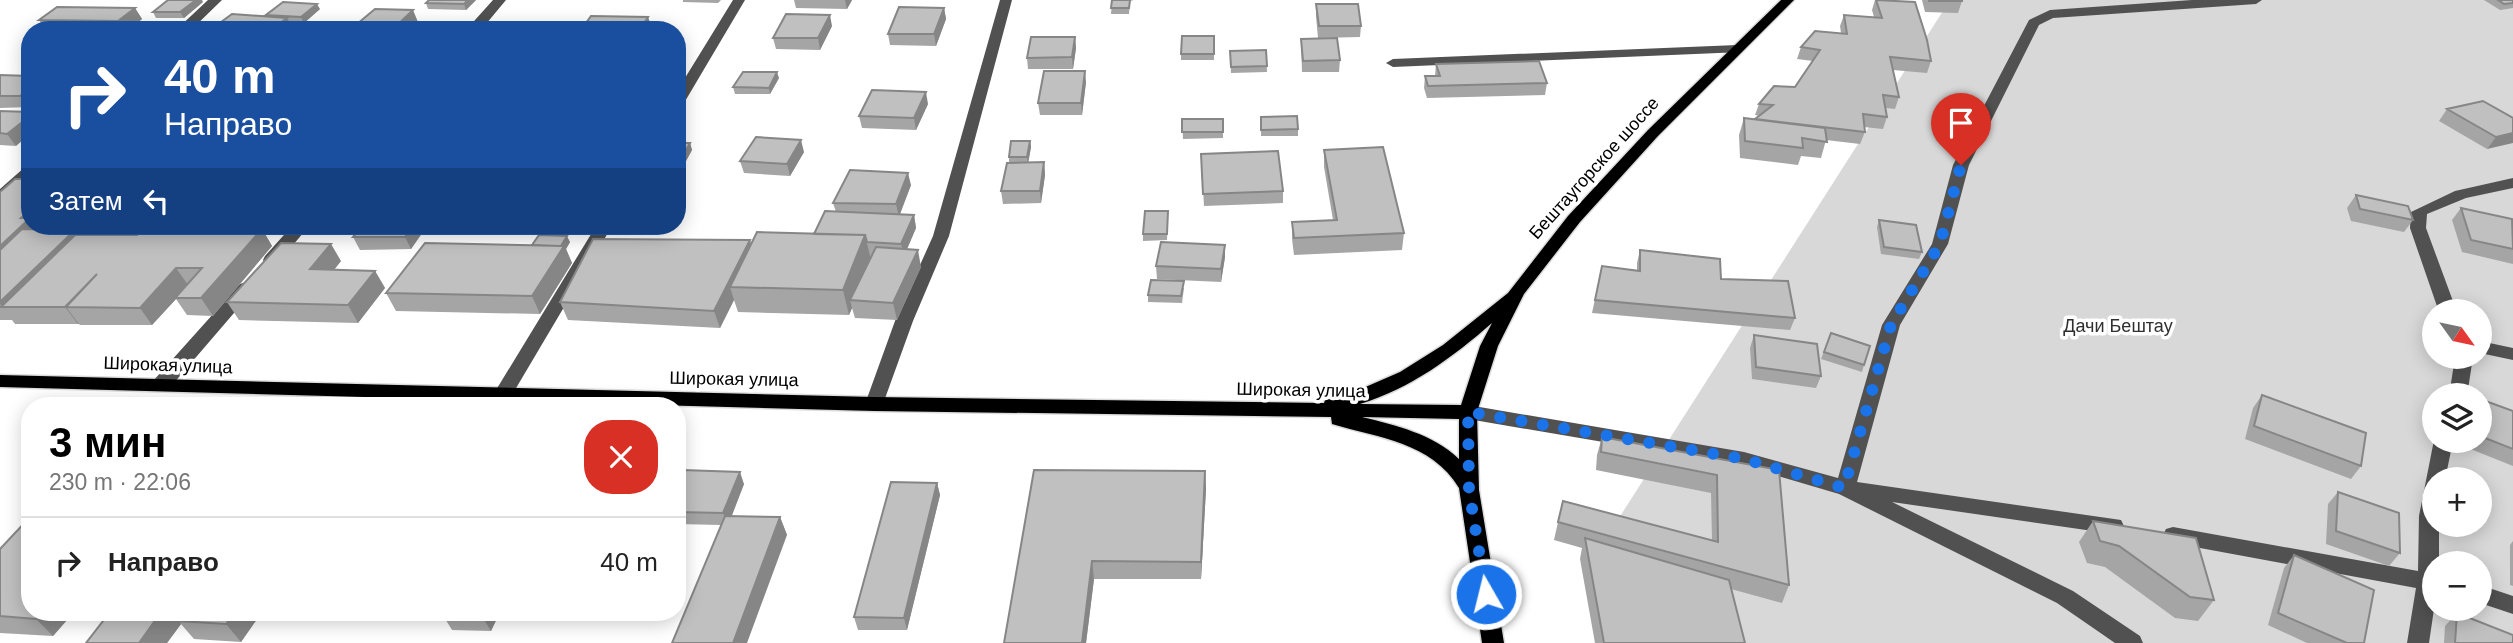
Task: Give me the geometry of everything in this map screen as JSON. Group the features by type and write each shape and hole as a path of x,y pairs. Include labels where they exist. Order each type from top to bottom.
{"main road":[{"name":"Бештаугорское шоссе","path":"1493,643 1469,490 1468,412 1489,346 1517,292 1574,219 1653,133 1788,0"},
{"path":"1305,411 1352,401 1392,385 1452,350 1517,292"},
{"name":"Широкая улица","path":"0,381 585,397"},
{"name":"Широкая улица","path":"686,399 1468,412"},
{"path":"1305,411 1375,427 1416,442 1451,461 1463,475 1469,490"}],"lane":[{"path":"193,21 216,0"},
{"path":"481,21 500,0"},
{"path":"686,88 739,0"},
{"path":"874,404 904,321 941,236 1006,0"},
{"path":"1844,488 1891,325 1940,244 1961,165 2034,23 2050,14 2256,0"},
{"path":"1393,63 1737,49"},
{"path":"0,197 21,178"},
{"path":"2443,299 2418,228 2419,212 2461,194 2513,183"},
{"path":"160,386 293,235"},
{"path":"502,395 599,235"},
{"path":"2492,350 2513,354"},
{"path":"1468,412 1744,459 1844,488 2133,529"},
{"path":"1844,488 2065,597 2132,643"},
{"path":"2160,533 2422,581"},
{"path":"2492,598 2513,605"},
{"path":"2418,643 2423,621"}],"green space":[{"name":"Дачи Бештау","path":"1950,0 2513,0 2513,643 1619,643 1603,543"}],"building":[{"path":"168,0 196,0 180,12 153,12"},
{"path":"429,0 468,0 464,4 426,3"},
{"path":"1112,0 1130,0 1129,8 1111,8"},
{"path":"1876,0 1915,2 1931,61 1890,57 1899,97 1883,95 1887,117 1863,114 1865,132 1755,119 1773,105 1759,104 1774,86 1795,87 1820,50 1801,47 1815,31 1847,34 1844,15 1882,18"},
{"path":"1962,0 1962,1 1929,1"},
{"path":"2498,0 2513,0 2513,3 2504,4"},
{"path":"283,2 317,4 301,17 266,15"},
{"path":"1316,4 1358,4 1361,26 1319,26"},
{"path":"57,7 135,8 118,21 39,20"},
{"path":"899,7 944,8 934,34 888,34"},
{"path":"375,9 413,10 401,21 361,21"},
{"path":"232,14 287,18 283,21 222,21"},
{"path":"786,14 830,15 818,38 773,38"},
{"path":"591,16 648,17 646,21 587,21"},
{"path":"1182,36 1214,36 1214,54 1181,54"},
{"path":"1031,37 1075,37 1072,57 1027,58"},
{"path":"1337,38 1340,60 1303,61 1301,39"},
{"path":"1266,50 1267,66 1231,67 1230,51"},
{"path":"1539,61 1547,83 1428,86 1425,76 1440,76 1436,64"},
{"path":"1044,71 1085,71 1081,103 1038,103"},
{"path":"743,72 777,72 769,88 733,87"},
{"path":"0,75 21,76 21,95 0,96"},
{"path":"872,90 926,92 914,118 859,116"},
{"path":"2483,101 2513,118 2513,133 2496,137 2447,109"},
{"path":"0,111 21,112 21,123 7,134 0,133"},
{"path":"1297,116 1298,129 1261,130 1261,117"},
{"path":"1744,118 1825,128 1827,142 1802,138 1803,148 1745,141"},
{"path":"1182,119 1223,119 1223,132 1182,132"},
{"path":"756,137 801,140 787,164 740,161"},
{"path":"1011,141 1030,141 1027,157 1009,157"},
{"path":"1383,147 1404,233 1294,238 1292,222 1337,220 1324,150"},
{"path":"1278,151 1283,191 1203,194 1201,154"},
{"path":"1044,162 1040,191 1001,191 1007,163"},
{"path":"850,170 908,173 896,204 833,203"},
{"path":"15,179 21,179 21,226 0,246 0,192"},
{"path":"2356,195 2408,206 2413,220 2360,209"},
{"path":"2461,208 2512,219 2513,249 2471,240"},
{"path":"825,211 914,215 901,244 867,242 865,235 814,234"},
{"path":"1145,211 1168,211 1167,234 1143,234"},
{"path":"1879,220 1916,225 1922,252 1884,247"},
{"path":"21,230 21,235 70,235 0,302 0,250"},
{"path":"757,232 865,235 843,290 730,287"},
{"path":"75,235 257,235 201,298 175,298 202,268 176,268 140,308 66,307 97,274 65,307 1,307"},
{"path":"355,235 406,235 405,237 353,237"},
{"path":"539,235 567,236 561,246 532,245"},
{"path":"593,239 750,240 714,311 560,302"},
{"path":"1161,242 1225,245 1221,269 1156,266"},
{"path":"281,243 331,244 310,269 375,271 348,305 227,302"},
{"path":"425,243 564,246 532,296 386,293"},
{"path":"876,247 918,250 893,303 850,300"},
{"path":"1640,250 1720,259 1721,279 1788,281 1795,318 1595,300 1602,266 1640,271"},
{"path":"1151,280 1184,281 1181,296 1148,295"},
{"path":"1831,333 1870,346 1864,365 1824,352"},
{"path":"1754,335 1817,344 1821,376 1756,367"},
{"path":"2262,395 2366,433 2361,466 2254,426"},
{"path":"2492,403 2513,411 2513,449 2492,441"},
{"path":"1602,437 1779,470 1789,585 1558,522 1563,501 1718,542 1717,475 1601,452"},
{"path":"686,470 740,472 723,513 686,512"},
{"path":"1034,470 1205,471 1201,562 1092,561 1082,643 1004,643"},
{"path":"891,482 937,483 904,618 854,617"},
{"path":"2338,492 2399,513 2400,553 2336,531"},
{"path":"725,516 780,517 733,643 672,643 681,621 686,621 686,609"},
{"path":"2093,521 2196,538 2214,600 2190,597 2119,546 2100,541"},
{"path":"21,527 21,618 0,616 0,549"},
{"path":"1585,538 1729,580 1745,643 1604,643"},
{"path":"2294,555 2374,590 2364,643 2347,643 2278,613"},
{"path":"103,621 155,621 139,643 86,643"},
{"path":"179,621 228,621 226,624"},
{"path":"2456,621 2477,621 2513,635 2513,643 2455,643"}],"route":[{"path":"1486,594 1469,490 1468,412 1744,459 1844,488 1891,325 1940,244 1961,165"}]}
